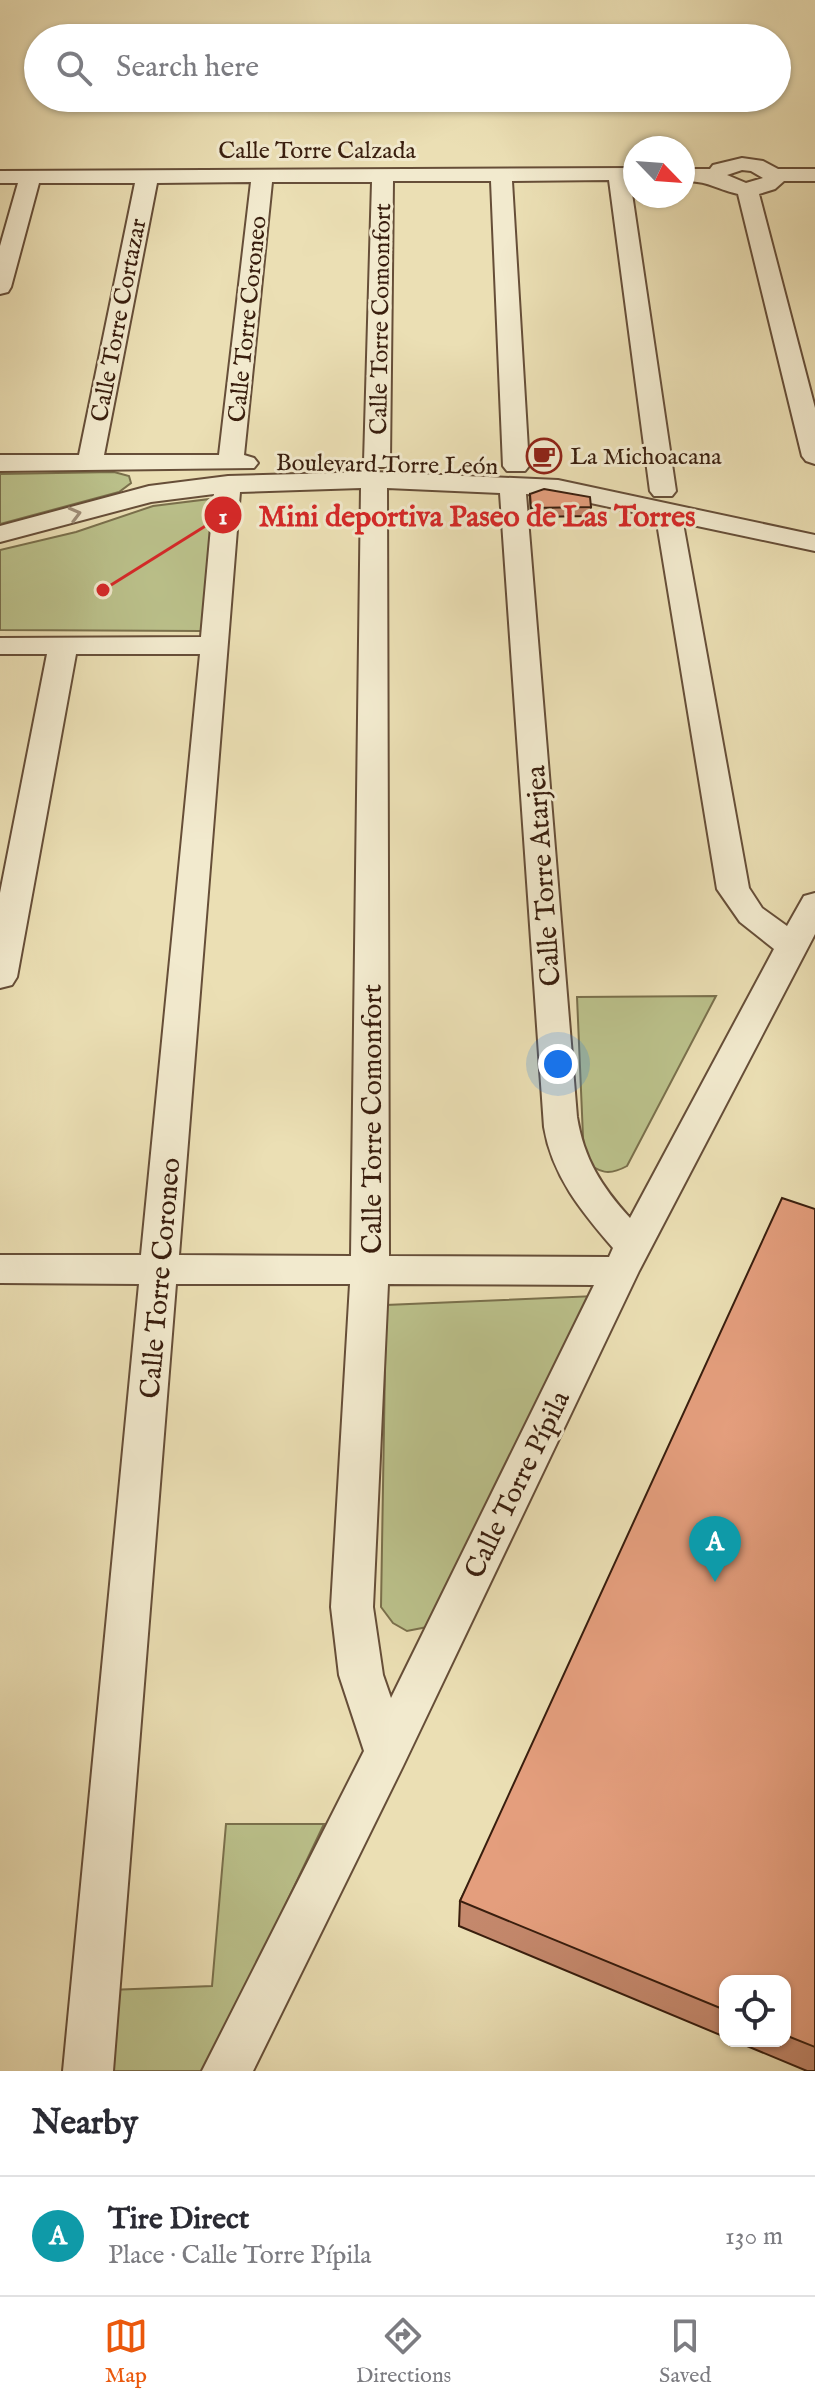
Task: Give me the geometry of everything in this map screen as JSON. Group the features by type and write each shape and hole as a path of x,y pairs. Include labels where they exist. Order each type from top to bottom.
{"street":[{"path":"716,175 720,169 742,164 756,165 774,175 815,175"},
{"name":"Calle Torre Calzada","path":"0,177 623,174"},
{"name":"Calle Torre Comonfort","path":"383,175 375,471 370,1268 352,1607 361,1675 387,1752"},
{"path":"695,175 716,175 725,184 747,189 769,185 774,175"},
{"name":"Calle Torre Coroneo","path":"88,2071 122,1646 160,1269 230,473 262,176"},
{"name":"Calle Torre Atarjea","path":"501,176 514,475 555,1065 565,1147 626,1258"},
{"path":"0,287 30,177"},
{"name":"Calle Torre Cortazar","path":"90,464 147,177"},
{"path":"747,189 815,456"},
{"path":"631,208 666,501 733,889 751,915 791,945"},
{"name":"Boulevard Torre León","path":"0,463 151,464 230,473 375,471 514,475 558,488 666,501 815,526"},
{"path":"149,494 151,464"},
{"name":"Boulevard Torre León","path":"0,534 230,473"},
{"name":"Boulevard Torre León","path":"666,501 815,543"},
{"path":"0,646 215,645"},
{"path":"0,977 63,646"},
{"name":"Calle Torre Pípila","path":"227,2071 387,1752 626,1258 815,903"},
{"path":"0,1269 370,1268 626,1258"}],"green space":[{"path":"114,472 129,476 131,483 119,492 0,524 0,474"},
{"path":"218,498 201,631 0,630 0,550 76,532 153,506"},
{"path":"716,996 627,1166 609,1172 589,1164 584,1160 577,997"},
{"path":"595,1296 427,1627 407,1631 393,1623 381,1607 386,1305"},
{"path":"226,1824 324,1824 206,2071 104,2071 109,1990 212,1986"}],"building":[{"path":"544,489 590,497 591,507 531,508 530,494"},
{"path":"782,1198 815,1209 815,2047 791,2037 791,1975 719,1975 719,2008 460,1901"}],"place":[{"name":"La Michoacana","path":"544,456"},
{"name":"Mini deportiva Paseo de Las Torres","path":"103,590"},
{"name":"Tire Direct","path":"715,1582"}]}
